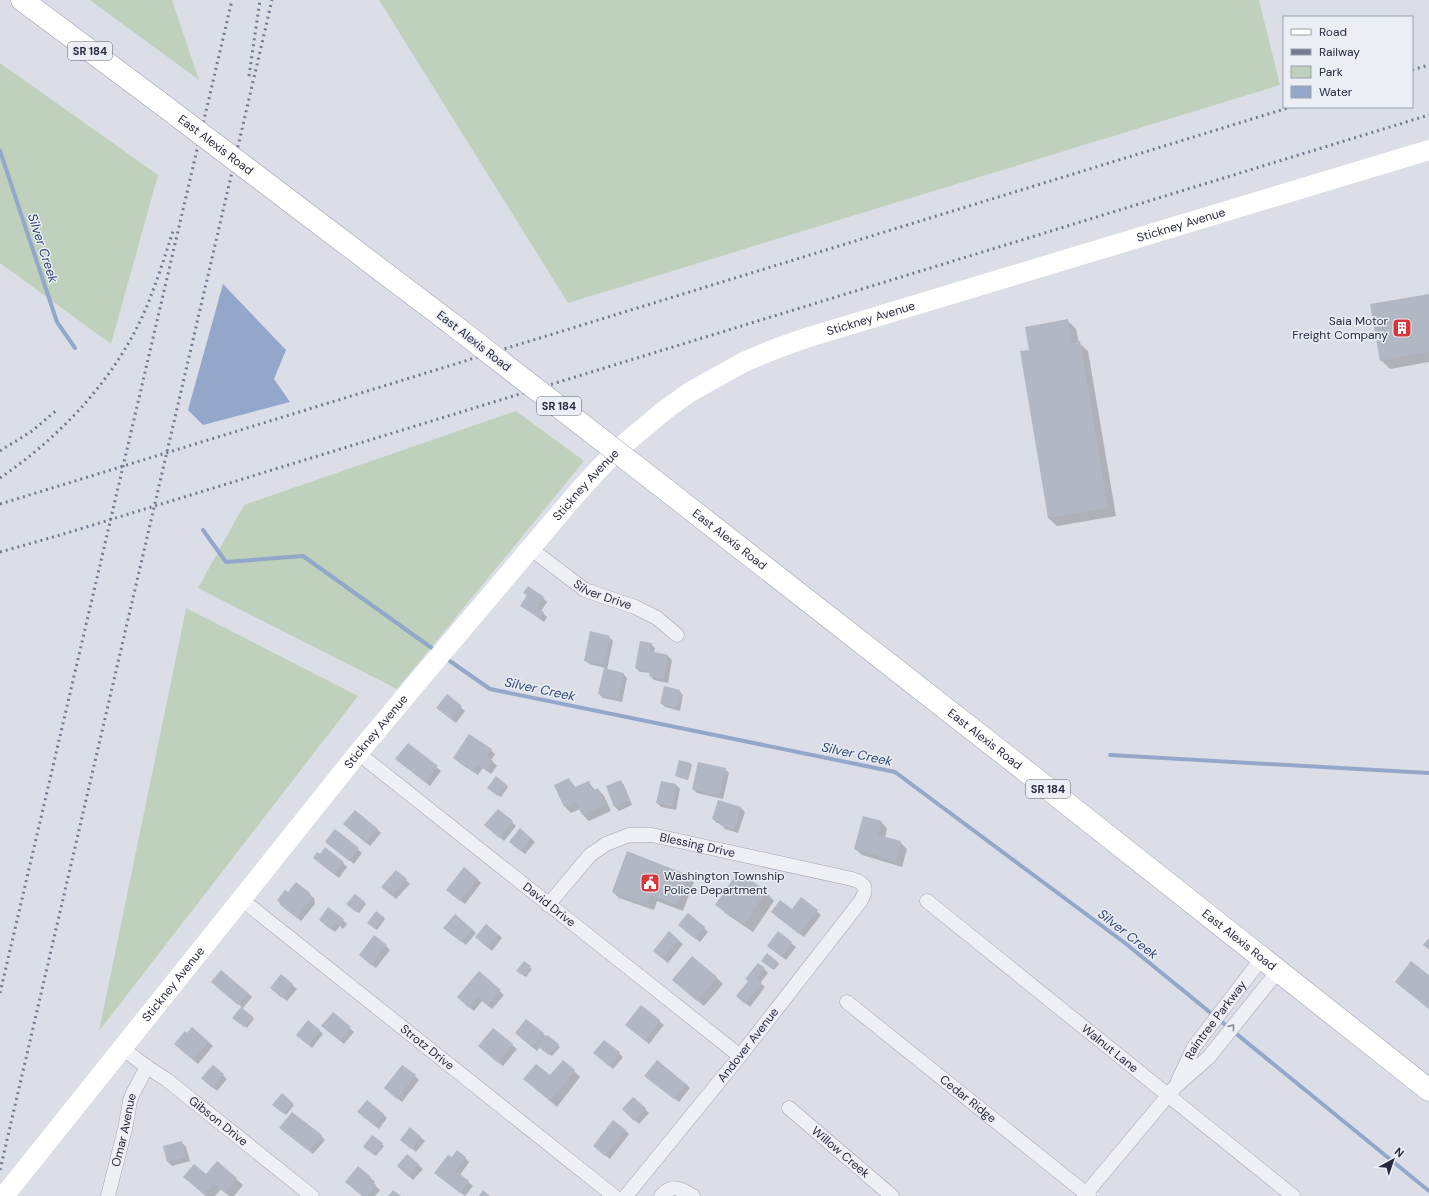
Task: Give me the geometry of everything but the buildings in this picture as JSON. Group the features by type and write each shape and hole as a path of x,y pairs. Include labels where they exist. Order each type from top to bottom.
{"main road":[{"name":"East Alexis Road","path":"22,0 452,324 665,489 1429,1090"}],"street":[{"name":"Stickney Avenue","path":"4,1196 358,753 578,492 619,449 690,392 744,362 806,338 1429,150"},
{"name":"Silver Drive","path":"531,549 585,590 635,607 657,618 677,635"},
{"name":"David Drive","path":"358,753 740,1056"},
{"name":"Blessing Drive","path":"548,905 590,855 613,840 629,834 638,834 686,842 852,879 859,881 864,886 865,891"},
{"name":"Andover Avenue","path":"626,1196 740,1056 860,902 865,891"},
{"name":"Strotz Drive","path":"241,899 614,1196"},
{"name":"Walnut Lane","path":"928,901 1172,1090 1293,1196"},
{"name":"Raintree Parkway","path":"1172,1090 1194,1047 1270,965"},
{"name":"Raintree Parkway","path":"1086,1195 1172,1090 1208,1058 1270,965"},
{"name":"Cedar Ridge","path":"847,1002 1086,1195"},
{"name":"Gibson Drive","path":"122,1048 167,1080 312,1196"},
{"name":"Omar Avenue","path":"108,1196 125,1129 130,1101 133,1092 147,1067"},
{"name":"Willow Creek","path":"789,1108 892,1196"},
{"path":"661,1196 668,1189 679,1188 693,1196"}],"green space":[{"path":"90,0 172,0 199,80"},
{"path":"379,0 1259,0 1280,85 568,303"},
{"path":"0,63 158,175 111,344 0,263"},
{"path":"516,411 584,461 397,689 198,588 244,505"},
{"path":"186,609 358,696 99,1031"}],"water":[{"path":"223,284 286,350 274,379 290,402 203,425 188,410"}],"waterway":[{"name":"Silver Creek","path":"0,151 57,322 75,348"},
{"name":"Silver Creek","path":"203,530 226,562 303,556 436,651"},
{"name":"Silver Creek","path":"444,657 490,689 895,772 1125,943 1429,1191"},
{"path":"1110,755 1429,773"}],"railway":[{"path":"0,993 232,0"},
{"path":"249,76 260,0"},
{"path":"0,1170 272,0"},
{"path":"1413,70 1429,65"},
{"path":"0,504 1288,108"},
{"path":"0,552 57,536 1429,115"},
{"path":"0,478 43,445 64,426 83,406 116,363 131,339 143,315 173,231"},
{"path":"0,451 32,431 58,409"}],"place":[{"name":"Saia Motor Freight Company","path":"1402,328"},
{"name":"Washington Township Police Department","path":"650,883"}]}
